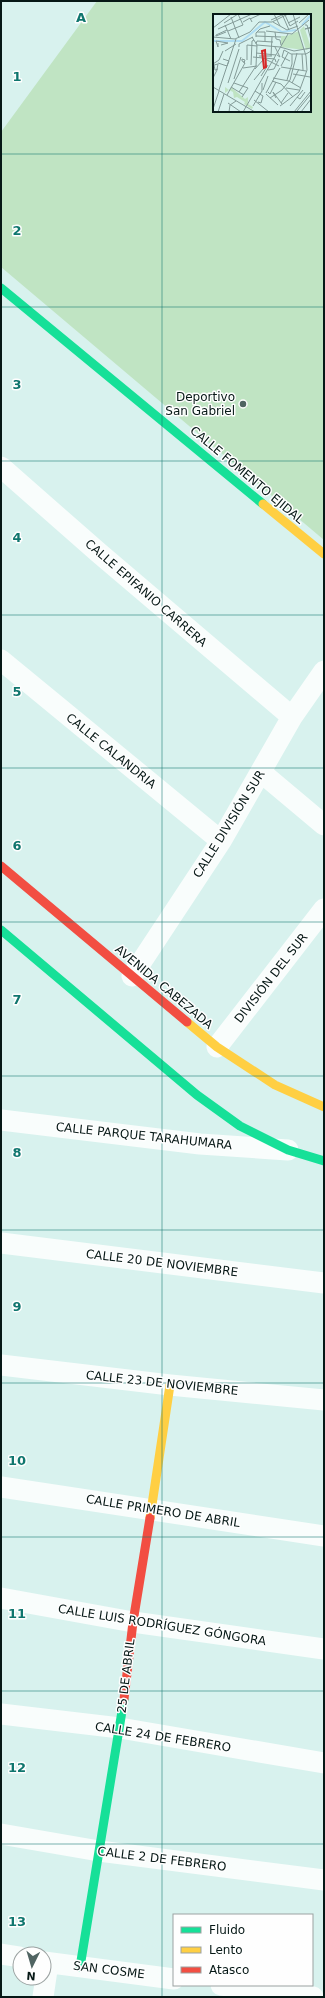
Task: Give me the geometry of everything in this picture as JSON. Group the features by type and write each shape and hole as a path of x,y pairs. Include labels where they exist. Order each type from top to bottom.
{"street":[{"name":"CALLE FOMENTO EJIDAL","path":"4,290 324,554"},
{"name":"CALLE EPIFANIO CARRERA","path":"1,467 99,553 292,717"},
{"name":"CALLE CALANDRIA","path":"1,660 221,842"},
{"name":"CALLE DIVISIÓN SUR","path":"132,976 221,842 292,717 324,671"},
{"path":"262,772 324,825"},
{"name":"AVENIDA CABEZADA","path":"1,866 217,1047 275,1085 324,1107"},
{"name":"DIVISIÓN DEL SUR","path":"217,1047 324,909"},
{"path":"1,930 197,1095 240,1126 288,1150 324,1161"},
{"name":"CALLE PARQUE TARAHUMARA","path":"1,1120 200,1144 288,1150"},
{"name":"CALLE 20 DE NOVIEMBRE","path":"1,1243 324,1283"},
{"name":"CALLE 23 DE NOVIEMBRE","path":"1,1365 170,1385 324,1400"},
{"name":"25 DE ABRIL","path":"80,1967 120,1728 133,1622 152,1509 170,1385"},
{"name":"CALLE PRIMERO DE ABRIL","path":"1,1487 324,1536"},
{"name":"CALLE LUIS RODRÍGUEZ GÓNGORA","path":"1,1598 133,1622 324,1649"},
{"name":"CALLE 24 DE FEBRERO","path":"1,1714 120,1728 324,1763"},
{"name":"CALLE 2 DE FEBRERO","path":"1,1834 99,1851 324,1880"},
{"path":"1,1954 12,1956"},
{"name":"SAN COSME","path":"52,1963 173,1979"},
{"path":"43,1997 44,1986"},
{"path":"229,1986 313,1997"}],"green space":[{"name":"Deportivo San Gabriel","path":"97,1 324,1 324,540 1,267 1,132"}],"traffic: fast":[{"path":"1,288 263,504"},
{"path":"1,930 197,1095 240,1126 288,1150 324,1161"},
{"path":"80,1967 124,1699"}],"traffic: slow":[{"path":"263,504 324,554"},
{"path":"187,1022 217,1047 275,1085 324,1107"},
{"path":"150,1518 170,1385"}],"traffic: jam":[{"path":"1,866 187,1022"},
{"path":"124,1699 133,1622 150,1518"}],"place":[{"name":"Deportivo San Gabriel","path":"243,404"}]}
